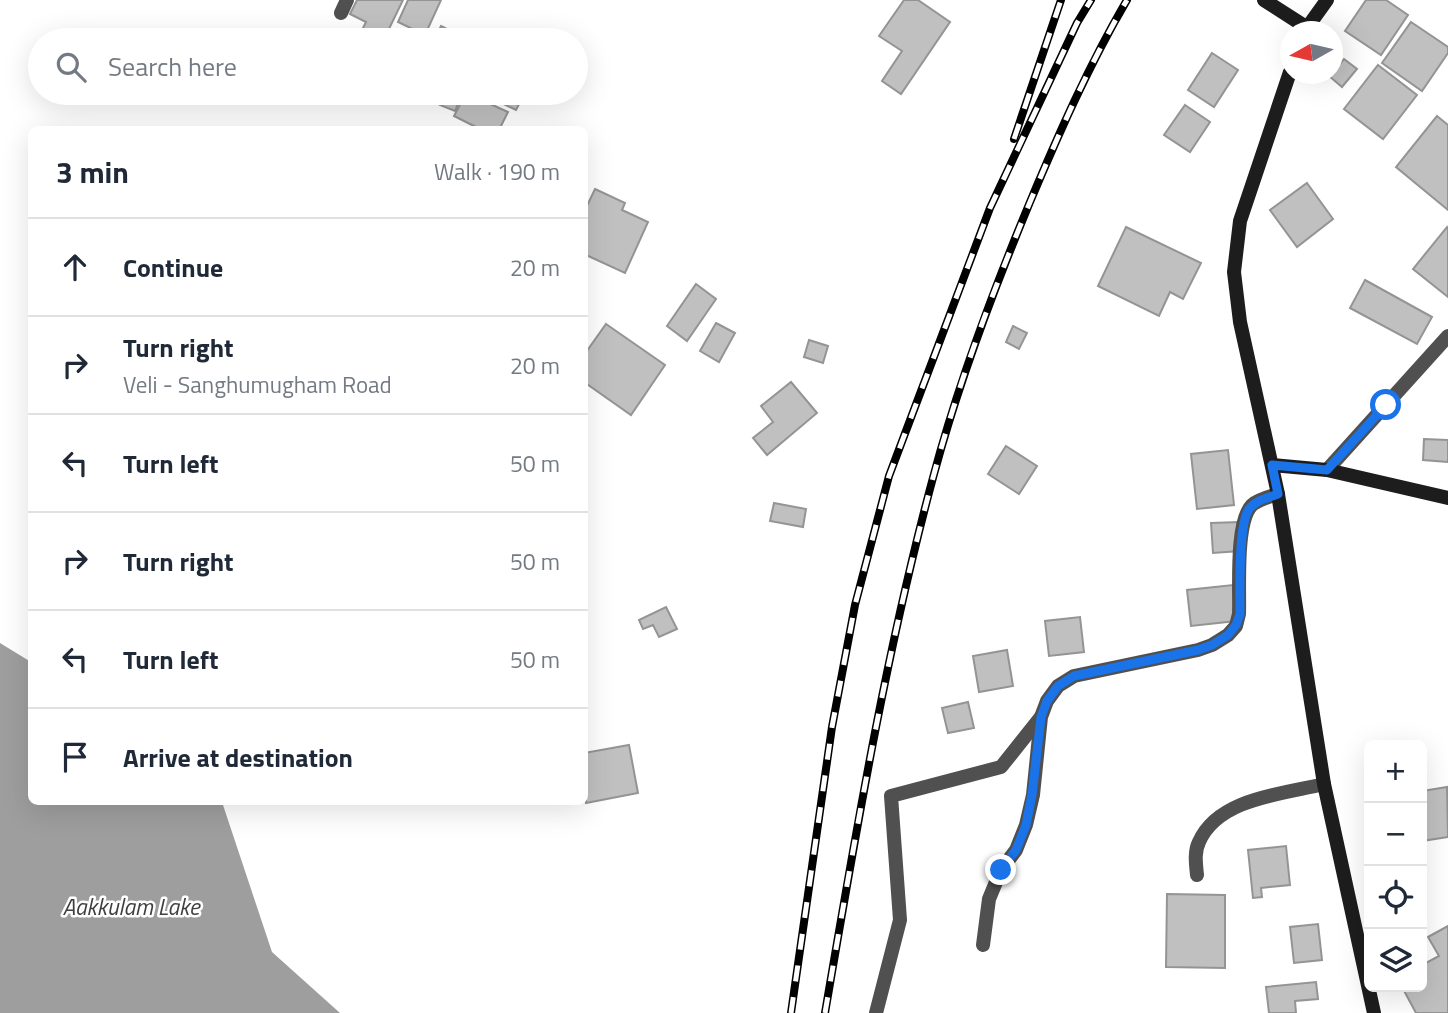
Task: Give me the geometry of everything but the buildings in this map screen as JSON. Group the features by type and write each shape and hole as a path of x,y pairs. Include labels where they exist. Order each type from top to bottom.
{"main road":[{"path":"1264,0 1294,21"},
{"path":"1311,21 1327,0"},
{"path":"1286,84 1240,221 1234,272 1240,322 1278,494 1324,784 1374,1013"},
{"path":"1272,465 1327,470 1448,498"}],"street":[{"path":"1327,470 1448,336"},
{"path":"984,945 989,899 1001,870 1016,850 1026,825 1041,717 1047,701 1058,686 1074,676 1198,650 1228,635 1240,614 1242,530 1246,514 1259,500 1278,494"},
{"path":"876,1013 900,920 891,796 1001,767 1041,717"},
{"path":"1197,875 1198,843 1209,826 1227,811 1247,803 1324,784"}],"water":[{"name":"Aakkulam Lake","path":"0,643 28,660 28,805 223,805 272,952 340,1013 0,1013"}],"railway":[{"path":"1014,139 1061,0"},
{"path":"791,1013 832,727 855,605 889,476 990,208 1077,23 1091,0"},
{"path":"825,1013 860,810 901,607 954,405 1003,269 1052,150 1100,49 1127,0"}],"route":[{"path":"1001,870 1016,850 1026,825 1041,717 1047,701 1058,686 1074,676 1198,650 1228,635 1240,614 1242,530 1246,514 1259,500 1278,494 1272,465 1327,470 1386,405"}]}
